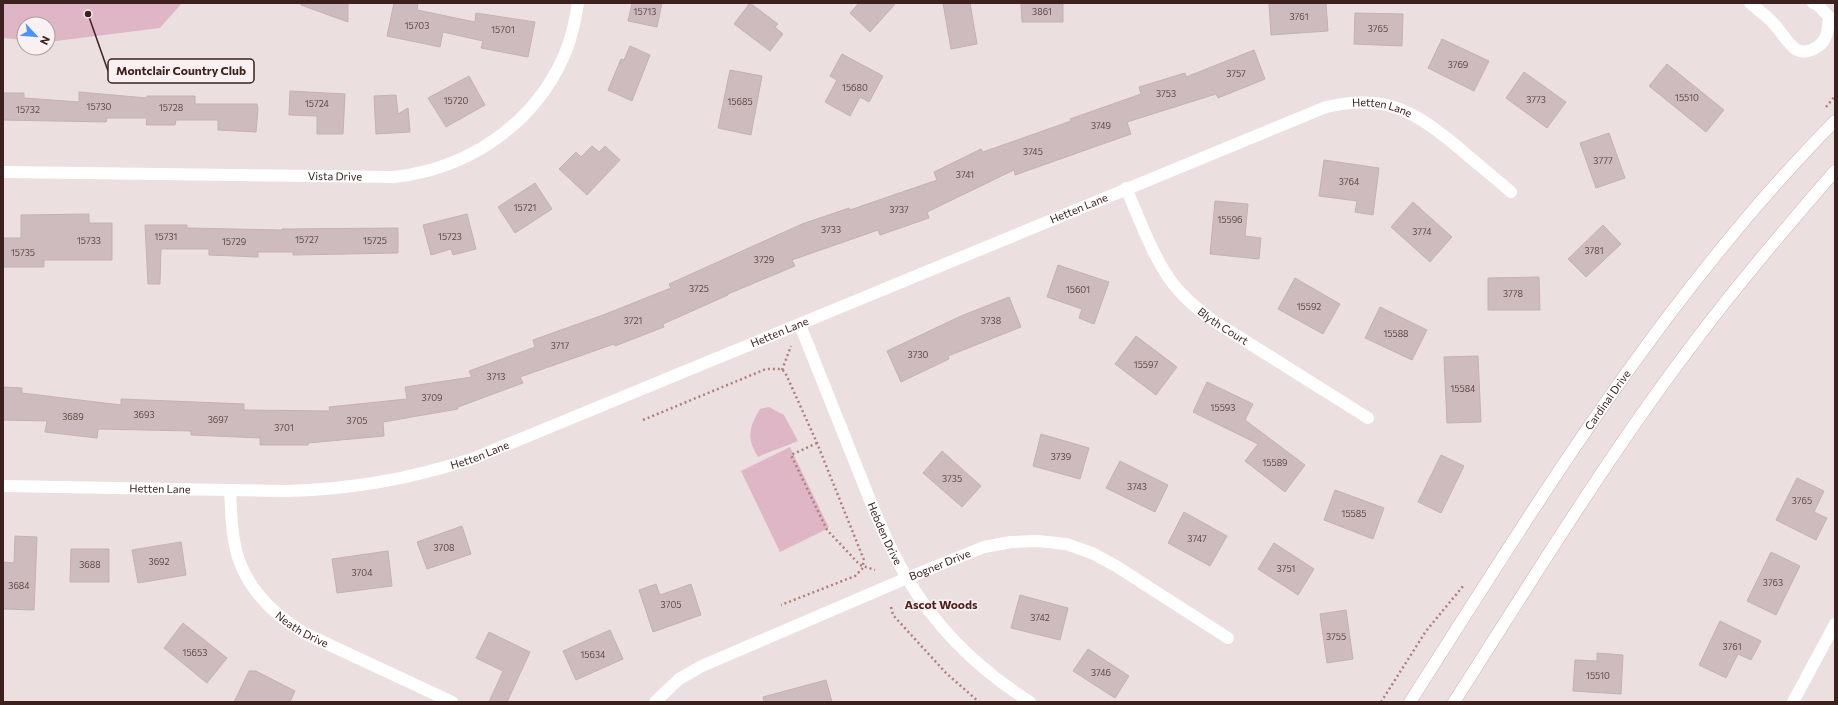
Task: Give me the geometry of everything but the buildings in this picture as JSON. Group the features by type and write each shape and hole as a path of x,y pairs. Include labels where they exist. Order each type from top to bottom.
{"street":[{"name":"Vista Drive","path":"3,172 394,177 436,169 465,158 487,146 512,127 533,105 548,85 563,58 573,29 578,3"},
{"path":"1750,3 1775,24 1787,42 1798,51 1811,51 1822,44 1828,31 1829,17 1818,5 1813,3"},
{"name":"Hetten Lane","path":"3,486 230,490 330,490 382,483 432,471 472,459 800,325 1126,188 1326,107 1344,103 1367,102 1390,105 1411,113 1431,125 1511,192"},
{"name":"Cardinal Drive","path":"1410,702 1506,551 1601,409 1675,308 1754,210 1835,121"},
{"path":"1454,702 1572,518 1698,336 1778,236 1835,171"},
{"name":"Blyth Court","path":"1126,188 1162,266 1173,284 1191,304 1212,320 1368,418"},
{"name":"Hebden Drive","path":"800,325 885,536 907,578 945,630 975,661 1008,688 1030,702"},
{"name":"Neath Drive","path":"230,490 234,540 241,564 252,587 268,606 287,623 304,633 452,702"},
{"name":"Bogner Drive","path":"655,702 679,679 702,666 907,578 984,547 1004,543 1038,541 1066,544 1092,553 1116,566 1228,638"},
{"path":"1793,702 1835,624"}],"path":[{"path":"643,420 766,369 776,368 783,370 786,374 817,443 864,557 864,566 857,574 850,578 781,605"},
{"path":"817,443 791,455 827,530 858,563 875,570"},
{"path":"891,607 893,615 928,654 965,691 979,702"}],"shaded area":[{"path":"3,3 182,3 160,28 56,41 56,16 16,16 16,39 3,38"},
{"path":"769,407 784,415 798,441 758,457 750,438 751,427 760,409"},
{"path":"790,447 829,528 780,552 741,471"}],"place":[{"name":"Montclair Country Club","path":"88,14"}],"district":[{"name":"Ascot Woods","path":"941,605"}]}
